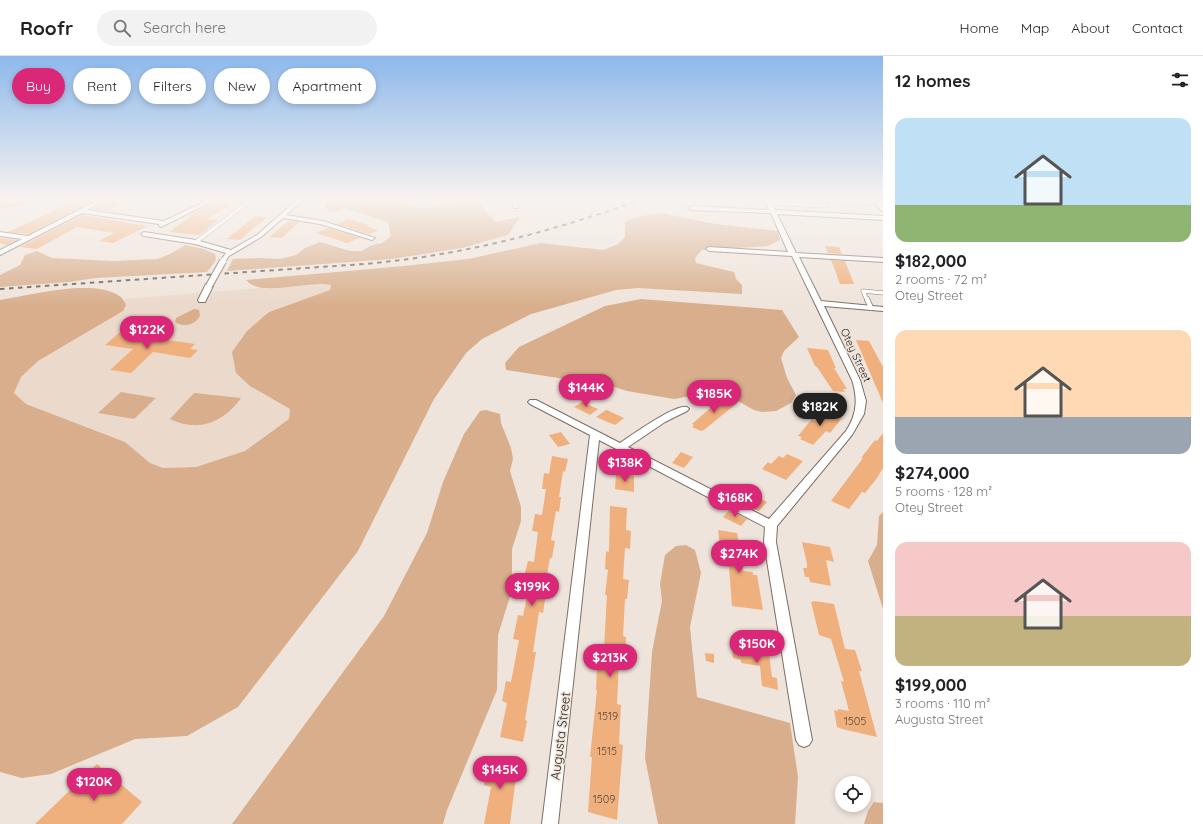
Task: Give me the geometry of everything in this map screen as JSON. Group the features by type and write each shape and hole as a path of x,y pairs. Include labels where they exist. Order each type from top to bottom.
{"street":[{"path":"13,236 28,238"},
{"path":"0,253 32,236"},
{"path":"156,236 196,242 231,252"},
{"path":"202,300 227,255 259,236"},
{"path":"365,236 372,238"},
{"name":"Otey Street","path":"771,525 849,434 858,422 860,412 860,392 819,304 784,236"},
{"path":"709,249 883,260"},
{"path":"819,304 883,309"},
{"path":"533,402 771,525 770,542 804,740"},
{"path":"620,447 662,420 684,409"},
{"name":"Augusta Street","path":"550,824 595,434"}],"lane":[{"path":"196,242 204,236"},
{"path":"871,308 863,291 883,293"}],"shaded area":[{"path":"391,236 505,236 462,248 392,259 227,271 233,259 280,259 296,255 305,248 320,242 350,251 362,251 370,246 382,243"},
{"path":"779,236 780,240 768,246 702,250 695,258 696,263 734,272 736,279 742,285 742,294 638,288 616,290 531,314 482,339 466,353 434,399 358,551 238,707 187,736 135,739 51,774 22,778 0,772 0,300 77,288 106,290 121,297 126,305 123,311 38,361 21,377 14,393 26,404 125,442 150,463 163,468 196,467 245,451 289,419 290,409 250,386 236,373 232,352 247,331 269,312 330,290 331,285 322,284 262,288 253,285 246,280 468,259 541,243 603,250 618,244 625,237"},
{"path":"185,245 204,249 215,254 216,260 207,272 96,278 69,282 0,287 0,275 20,265 25,255 37,251 52,258 114,261 158,259"},
{"path":"320,283 331,284 330,290 268,312 250,386 290,409 289,419 245,451 196,467 163,468 150,463 125,442 26,404 14,393 21,377 38,361 123,311 126,305 123,299"},
{"path":"641,299 782,310 799,337 784,351 781,358 787,378 796,395 791,403 776,411 762,412 754,410 721,393 707,393 674,399 627,391 589,379 565,379 506,370 505,363 519,347 605,306"},
{"path":"194,309 199,310 200,316 195,322 189,325 182,325 175,322 176,318"},
{"path":"121,392 156,398 134,419 98,413"},
{"path":"194,393 241,398 227,413 210,423 191,425 170,419"},
{"path":"486,410 500,414 501,423 511,448 513,459 510,471 521,507 521,521 512,549 512,590 498,635 497,690 447,810 443,824 232,824 384,616 427,533 443,482 464,434 480,411"},
{"path":"883,512 883,609 868,561 877,545 879,516"},
{"path":"686,545 695,550 701,573 690,627 697,697 790,723 798,777 795,824 658,824 645,758 652,652 662,601 660,584 665,555 676,546"},
{"path":"874,802 883,803 883,824 864,824 868,812 871,812 871,806"}],"building":[{"path":"42,236 61,236 37,249 20,247"},
{"path":"109,236 128,236 113,243 99,241"},
{"path":"231,236 245,236 240,240 227,239"},
{"path":"271,236 284,236 282,238 270,237"},
{"path":"325,236 353,236 360,238 347,243"},
{"path":"0,238 17,240 7,245 0,243"},
{"path":"825,246 839,247 842,254 828,253"},
{"path":"831,260 845,261 854,284 840,284"},
{"path":"119,333 195,344 190,349 198,350 190,358 153,352 131,373 110,370 133,349 105,345"},
{"path":"856,340 869,341 883,367 883,403"},
{"path":"807,348 828,350 836,368 834,368 847,389 843,389 845,392 833,391 815,366"},
{"path":"723,397 737,403 704,430 701,431 692,427 694,425 692,424"},
{"path":"582,402 598,409 590,415 574,407"},
{"path":"827,409 842,415 840,417 842,418 830,433 826,431 813,445 800,439 802,437 798,436 812,419 816,421"},
{"path":"606,410 624,418 615,425 596,417"},
{"path":"561,432 570,444 558,447 549,435"},
{"path":"883,433 883,468 877,478 865,493 862,492 849,509 831,501 863,458 861,458 875,440 877,441"},
{"path":"681,452 693,457 684,468 672,463"},
{"path":"787,454 803,461 786,480 762,469 768,462 771,464 779,456 783,458"},
{"path":"552,456 568,459 565,472 563,471 559,497 561,497 559,512 556,511 551,540 555,541 552,558 550,558 544,592 546,593 543,613 539,612 533,652 536,652 523,742 500,737 507,703 502,701 506,681 511,682 519,640 513,639 518,615 523,616 530,582 523,581 528,561 534,562 538,532 532,531 535,514 542,515 546,489 542,489 544,473 549,474"},
{"path":"616,473 634,476 634,492 615,489"},
{"path":"744,491 767,502 759,511 737,501 738,500 736,499"},
{"path":"610,506 627,508 626,530 631,531 630,549 625,548 623,579 629,580 627,599 625,599 623,636 626,637 625,662 619,661 617,704 621,705 619,744 623,745 617,820 588,812 592,757 590,757 597,690 597,665 603,666 607,595 605,595 608,570 605,569 606,551 609,552"},
{"path":"729,510 747,519 741,526 723,517"},
{"path":"718,530 737,533 743,571 753,572 753,575 757,575 763,610 732,606 729,567 723,566"},
{"path":"802,542 830,547 834,562 826,560 831,586 810,582 809,577 805,577 803,568 807,568 807,564"},
{"path":"815,601 834,604 845,649 855,650 862,671 859,671 877,737 837,727 834,710 838,711 838,709 849,711 841,681 844,682 831,639 819,635 811,602"},
{"path":"739,645 764,650 764,653 769,654 772,677 777,678 778,690 762,686 760,666 741,663 741,660 733,658 732,649 739,650"},
{"path":"705,653 714,654 714,663 706,661"},
{"path":"489,756 518,762 510,824 484,824 491,787 484,785"},
{"path":"97,764 142,802 122,824 35,824"}],"railway":[{"path":"0,289 364,264 470,249 524,236"}]}
